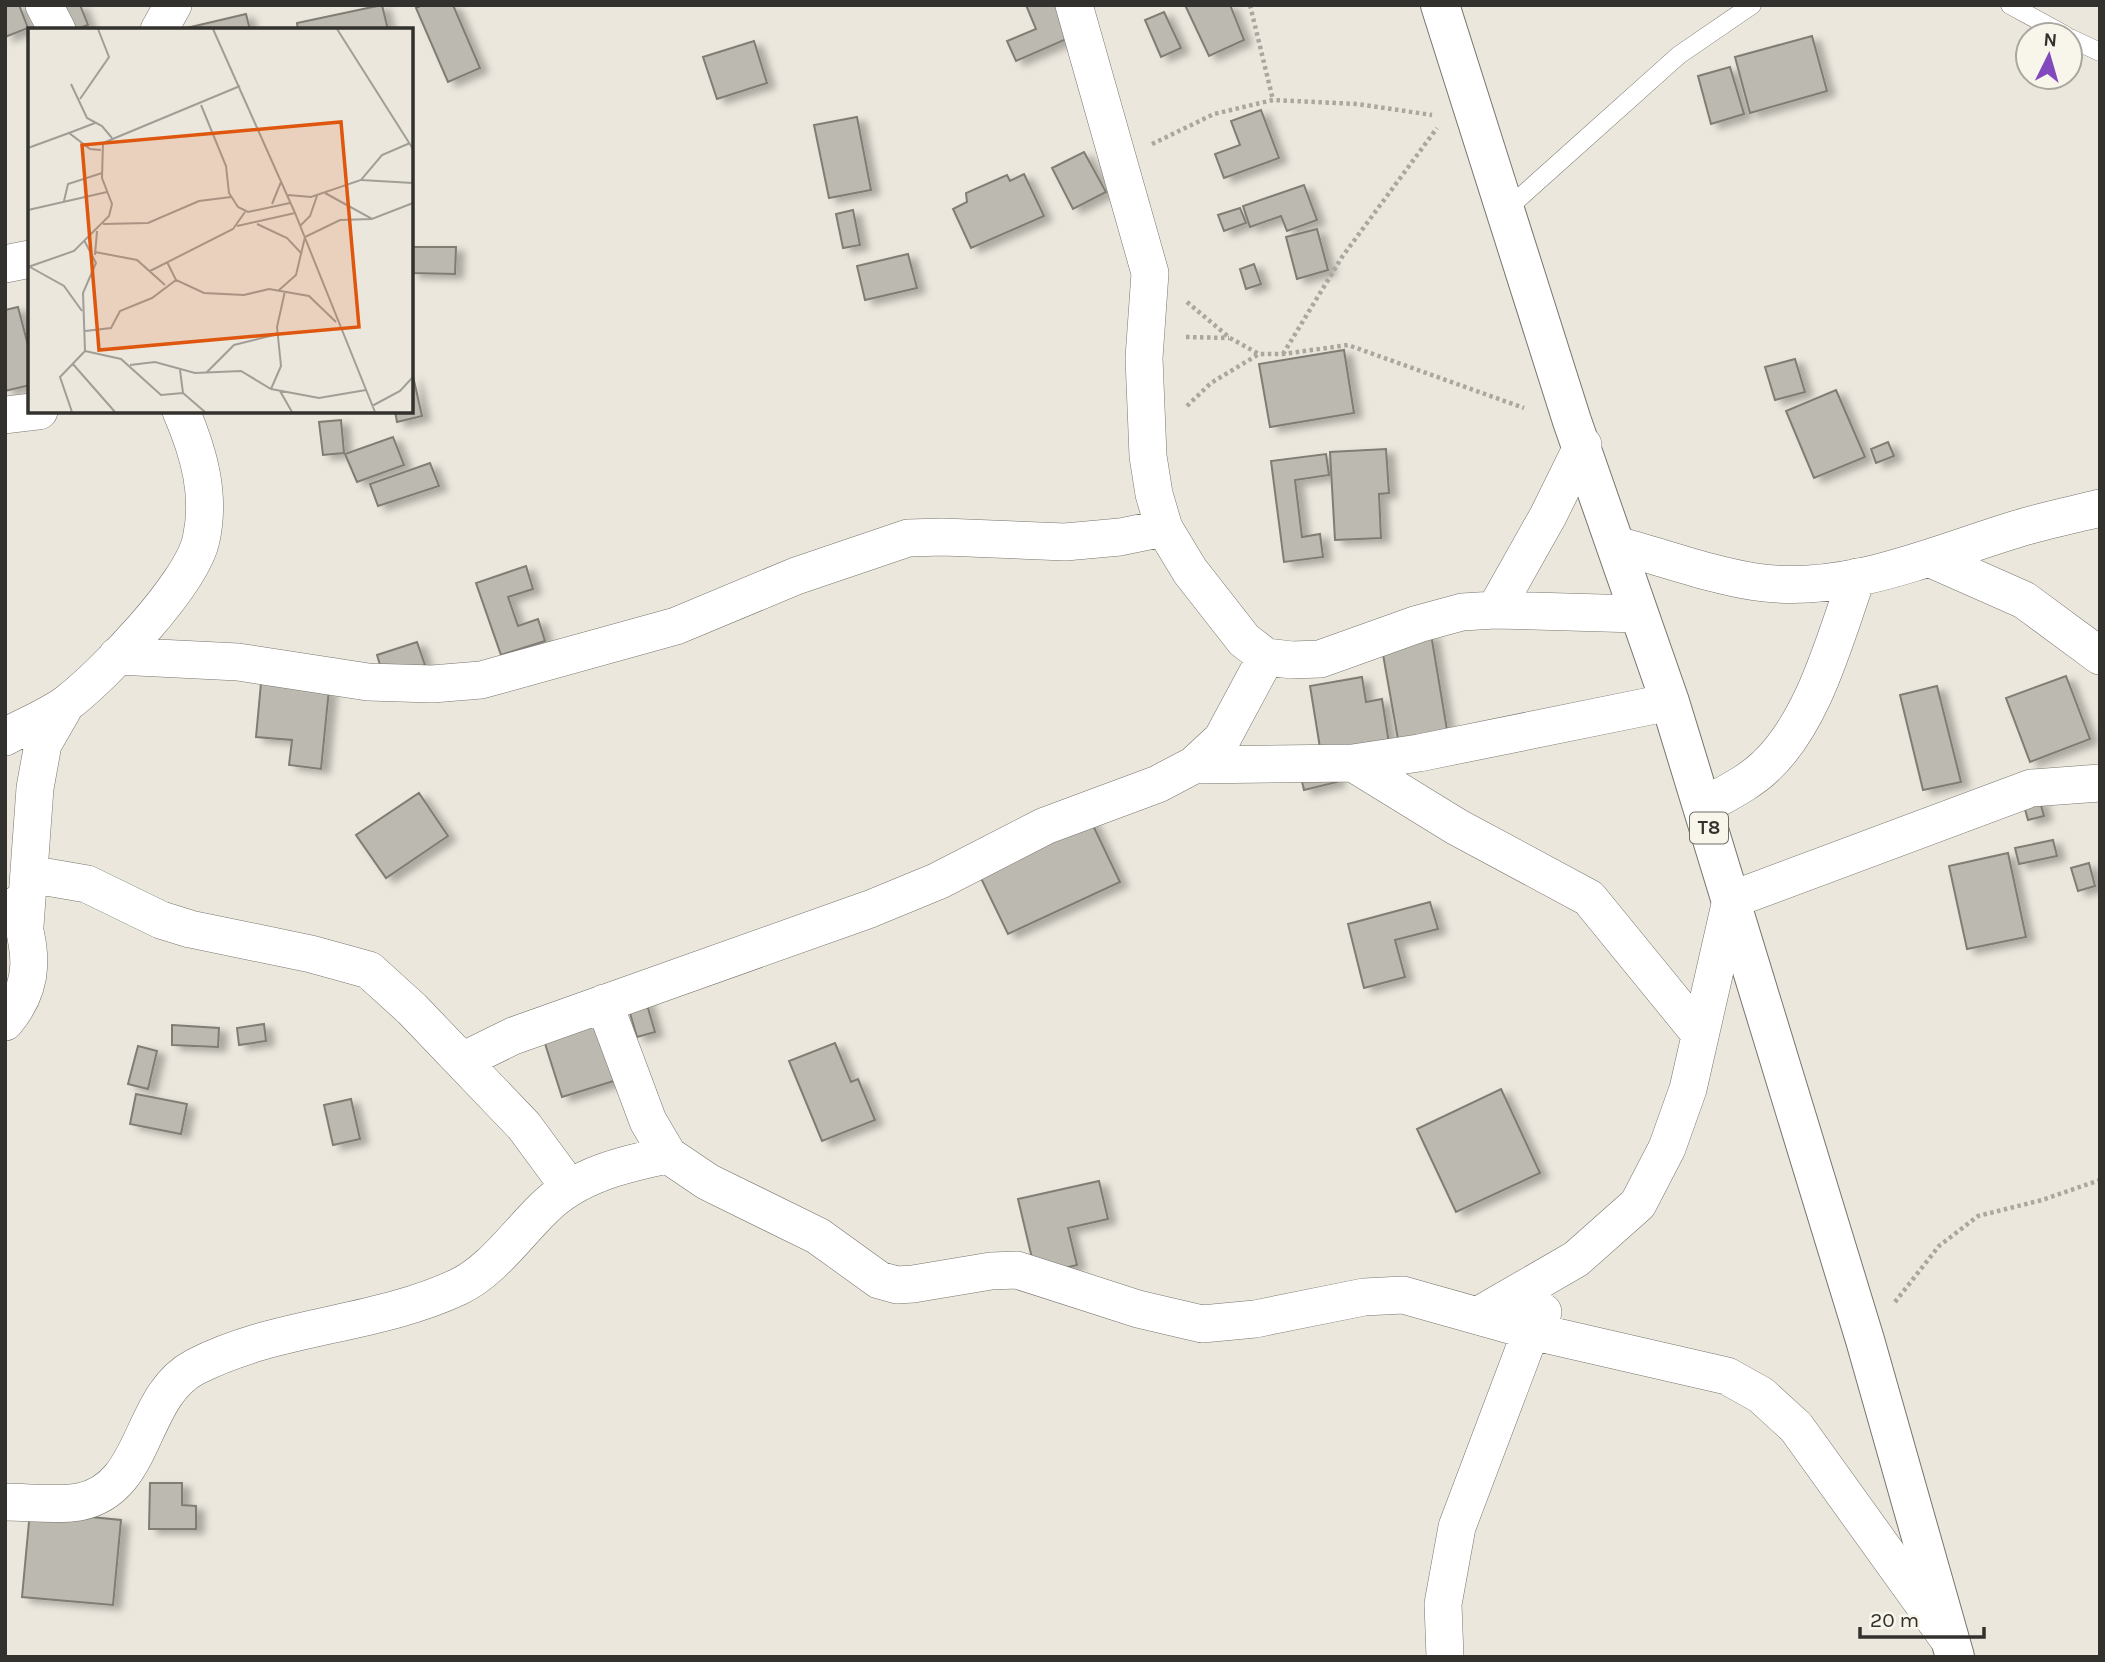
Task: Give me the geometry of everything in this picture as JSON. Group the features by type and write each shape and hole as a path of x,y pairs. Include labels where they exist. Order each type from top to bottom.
{"highway":[{"name":"T8","path":"1440,5 1577,433 1670,702 1865,1340 1952,1648"}],"street":[{"path":"44,5 56,28"},
{"path":"160,28 173,5"},
{"path":"1074,5 1150,273 1144,358 1148,456 1164,528 1219,611 1244,639 1266,657 1320,659 1418,624 1462,612 1495,610 1638,614"},
{"path":"5,264 28,259"},
{"path":"5,415 28,412"},
{"path":"5,737 66,704 117,656 175,590 201,543 206,499 198,451 182,413"},
{"path":"1495,610 1548,516 1577,433"},
{"path":"1616,545 1757,582 1813,583 1857,577 1929,558 2026,526 2100,508"},
{"path":"117,656 238,662 368,682 432,684 481,680 676,626 796,576 908,538 1065,542 1120,537 1164,528"},
{"path":"1929,558 2024,600 2099,656 2100,662"},
{"path":"1702,807 1766,767 1789,738 1821,678 1857,577"},
{"path":"462,1061 513,1036 870,909 938,881 1045,826 1158,784 1194,765 1222,739 1266,657"},
{"path":"1194,765 1353,763 1432,750 1670,702"},
{"path":"5,1023 17,1009 28,986 30,961 17,870 43,744 66,704"},
{"path":"1353,763 1457,827 1589,898 1700,1034"},
{"path":"1479,1315 1576,1259 1638,1204 1667,1147 1688,1089 1731,900 2031,789 2100,783"},
{"path":"17,870 87,884 161,920 190,929 311,954 369,970 524,1126 569,1187"},
{"path":"604,1003 648,1121 668,1156 708,1182 818,1236 879,1280 897,1284 1017,1270 1090,1295 1202,1324 1255,1319 1364,1297 1404,1295 1531,1331 1727,1376 1761,1395 1796,1427 1952,1648"},
{"path":"5,1502 78,1502 105,1494 128,1469 152,1414 171,1386 193,1368 238,1348 393,1312 461,1286 497,1256 545,1206 569,1187 623,1165 668,1156"},
{"path":"1445,1657 1443,1604 1457,1527 1531,1331 1576,1259"}],"lane":[{"path":"1507,209 1679,55 1752,5"},
{"path":"2010,5 2039,21"},
{"path":"2084,45 2100,52"}],"path":[{"path":"1250,5 1273,100"},
{"path":"1118,164 1164,137 1214,114 1273,100 1357,104 1446,116 1342,257 1283,354"},
{"path":"1150,273 1230,338 1259,354 1283,354 1331,345 1348,345 1512,405 1577,433"},
{"path":"1148,456 1178,414 1211,383 1259,354"},
{"path":"1865,1340 1939,1246 1978,1216 2042,1200 2100,1180"}],"building":[{"path":"5,5 19,5 28,28 5,37"},
{"path":"59,5 80,5 88,25 73,28"},
{"path":"382,5 388,28 298,28 297,23"},
{"path":"422,5 453,5 480,68 448,82 416,8"},
{"path":"1026,5 1065,5 1078,34 1016,61 1007,41 1036,29"},
{"path":"1185,5 1230,5 1244,40 1209,56"},
{"path":"1164,12 1181,48 1161,57 1145,20"},
{"path":"246,14 250,28 186,28"},
{"path":"1812,36 1827,91 1750,113 1735,57"},
{"path":"754,41 767,83 717,99 703,57"},
{"path":"1730,67 1744,114 1711,124 1698,76"},
{"path":"1261,110 1279,158 1224,178 1215,154 1240,145 1231,121"},
{"path":"857,117 871,190 829,198 814,125"},
{"path":"1084,152 1106,192 1073,209 1052,168"},
{"path":"1024,174 1044,216 971,248 953,209 967,202 966,193 1007,175 1010,181"},
{"path":"1304,185 1317,220 1287,231 1281,216 1250,227 1243,206"},
{"path":"1240,208 1246,223 1224,231 1218,215"},
{"path":"853,210 860,245 843,248 836,214"},
{"path":"1317,229 1328,270 1297,279 1286,237"},
{"path":"413,247 456,247 455,274 413,273"},
{"path":"908,254 917,288 865,300 857,266"},
{"path":"1254,264 1261,284 1246,289 1240,269"},
{"path":"18,307 28,345 28,385 5,391 5,310"},
{"path":"1344,350 1354,413 1270,427 1259,364"},
{"path":"1795,359 1805,392 1775,400 1765,367"},
{"path":"413,376 422,416 397,422 395,413 413,413"},
{"path":"1836,390 1865,457 1814,478 1786,411"},
{"path":"341,420 344,453 323,455 319,422"},
{"path":"393,437 404,465 357,482 345,454"},
{"path":"1888,442 1894,456 1876,463 1871,449"},
{"path":"1386,449 1389,493 1379,494 1381,538 1335,540 1330,452"},
{"path":"1326,454 1329,475 1295,480 1302,537 1320,534 1323,557 1284,562 1271,461"},
{"path":"430,463 439,486 378,506 370,484"},
{"path":"526,566 533,589 508,597 518,626 538,619 545,641 501,655 476,583"},
{"path":"1431,634 1448,736 1399,745 1381,643"},
{"path":"417,642 425,665 384,678 377,655"},
{"path":"2066,676 2090,739 2030,762 2006,698"},
{"path":"1362,677 1366,702 1382,699 1390,750 1322,760 1310,686"},
{"path":"261,683 329,689 321,769 289,765 292,740 256,737"},
{"path":"1937,686 1961,782 1923,790 1900,695"},
{"path":"1333,764 1337,782 1304,790 1300,773"},
{"path":"419,793 448,836 386,878 356,835"},
{"path":"2039,798 2044,816 2028,820 2023,802"},
{"path":"1089,817 1120,882 1008,934 977,870"},
{"path":"2053,840 2057,856 2019,864 2015,848"},
{"path":"2008,853 2026,937 1967,949 1949,866"},
{"path":"2089,863 2095,886 2078,891 2071,868"},
{"path":"1430,902 1438,929 1395,940 1405,977 1364,988 1348,924"},
{"path":"645,998 655,1032 637,1037 627,1003"},
{"path":"596,1014 617,1080 562,1097 541,1031"},
{"path":"264,1024 266,1041 239,1045 237,1028"},
{"path":"172,1025 219,1028 218,1047 172,1045"},
{"path":"835,1043 851,1082 858,1079 875,1120 822,1141 789,1061"},
{"path":"138,1046 157,1051 148,1089 128,1084"},
{"path":"1501,1089 1540,1173 1456,1212 1417,1129"},
{"path":"136,1094 187,1104 181,1134 130,1124"},
{"path":"351,1099 360,1139 333,1145 324,1105"},
{"path":"1099,1181 1108,1219 1068,1228 1077,1265 1036,1275 1018,1199"},
{"path":"150,1483 182,1483 182,1505 196,1506 196,1529 149,1529"},
{"path":"30,1511 121,1520 113,1605 22,1597"}]}
